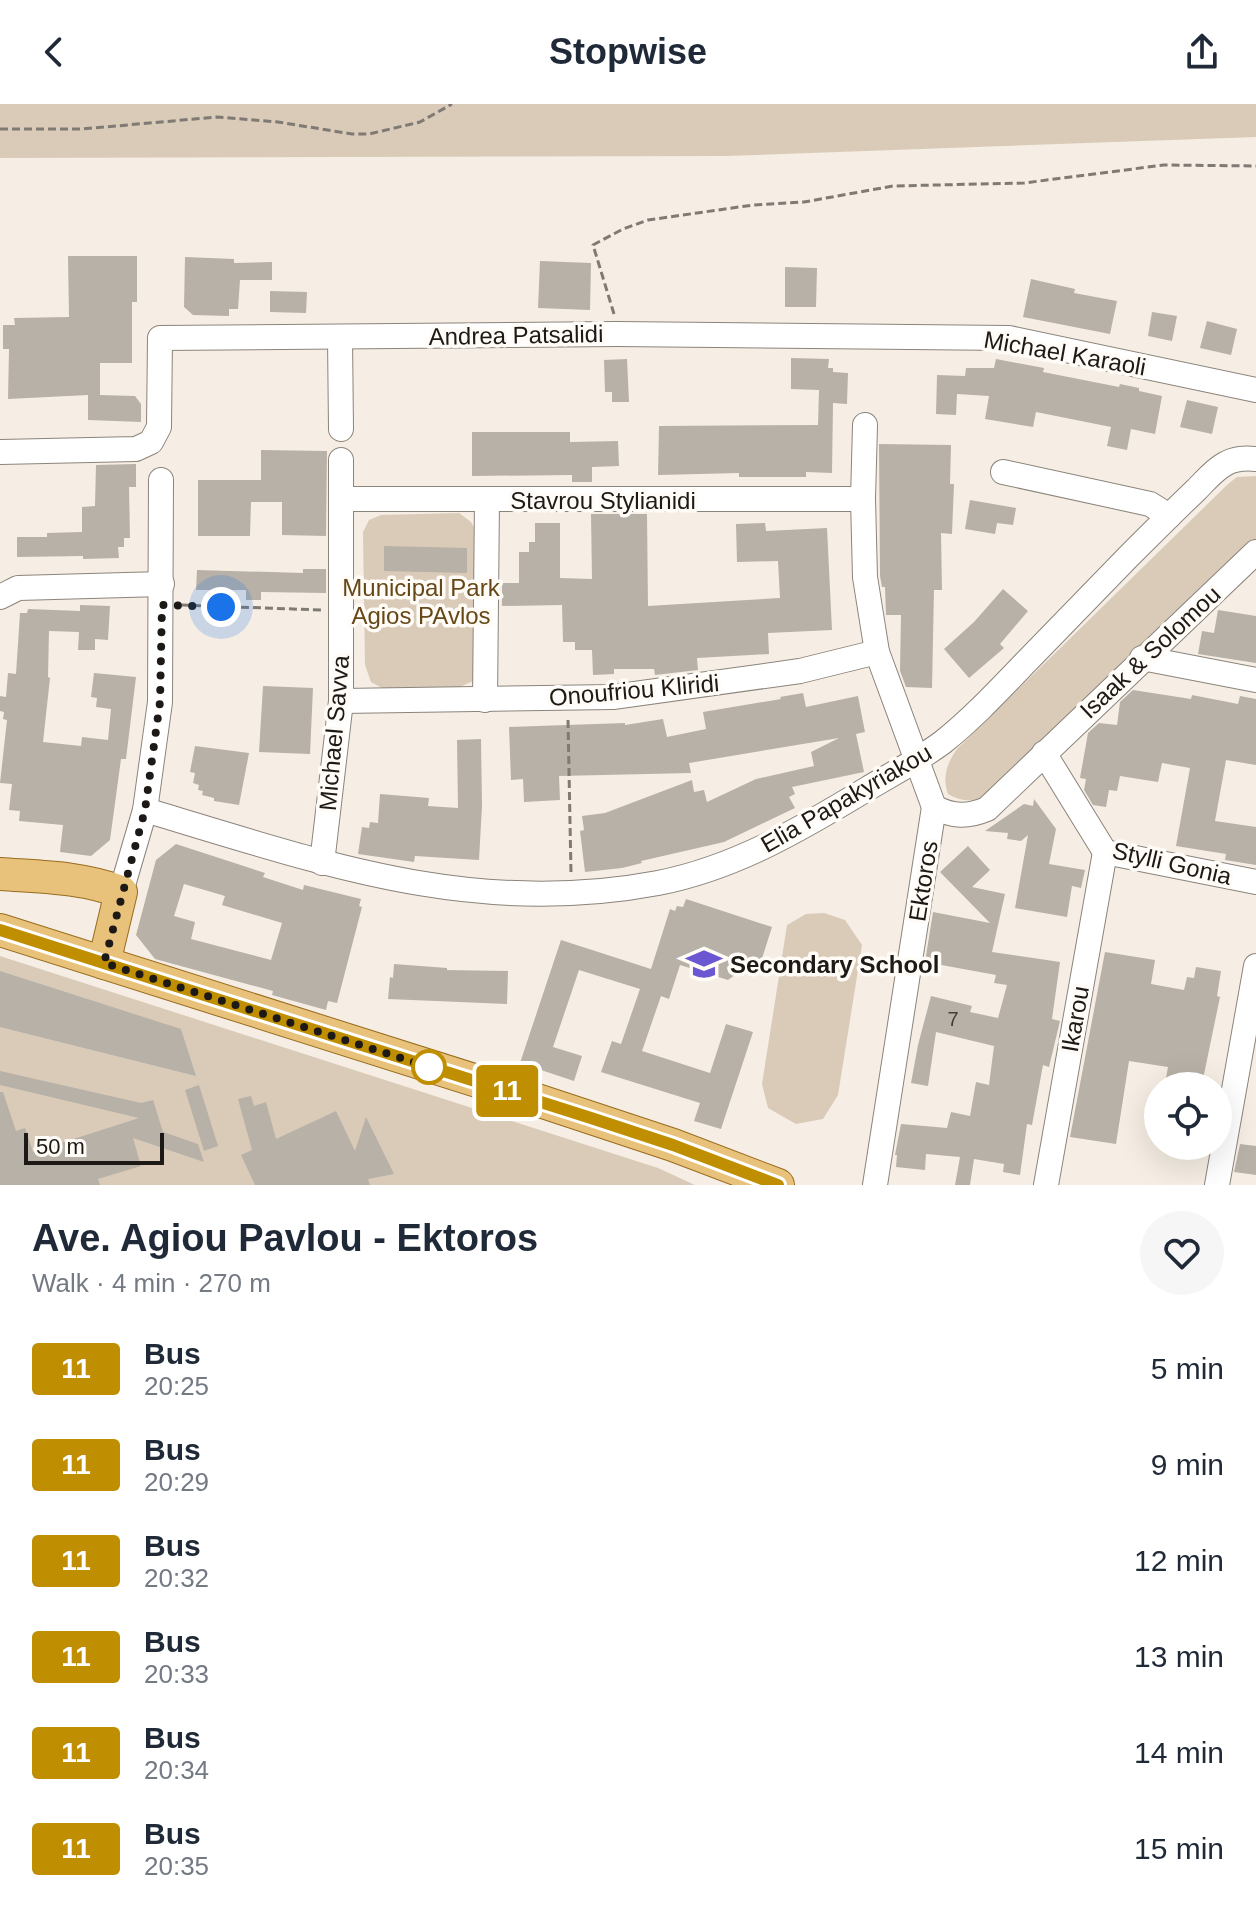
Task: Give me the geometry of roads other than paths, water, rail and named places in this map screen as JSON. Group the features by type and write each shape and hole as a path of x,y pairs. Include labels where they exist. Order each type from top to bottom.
{"main road":[{"path":"0,874 76,879 121,892 104,963"},
{"path":"0,930 673,1145 778,1185"}],"street":[{"name":"Andrea Patsalidi","path":"0,452 136,449 151,442 159,427 160,338 873,335"},
{"name":"Michael Karaoli","path":"873,335 1009,338 1256,390"},
{"path":"340,338 341,429"},
{"path":"865,425 865,577 877,652 934,807"},
{"name":"Elia Papakyriakou","path":"145,810 322,863 405,882 454,889 506,895 659,883 741,856 794,833 917,761 985,704 1169,516 1225,464 1256,459"},
{"name":"Michael Savva","path":"322,863 341,701 341,460"},
{"path":"1003,472 1150,504 1169,516"},
{"path":"121,892 145,810 160,702 161,480"},
{"name":"Stavrou Stylianidi","path":"343,499 863,499"},
{"path":"485,700 487,500"},
{"name":"Isaak & Solomou","path":"1044,753 1142,658 1251,564"},
{"path":"0,597 18,588 162,594"},
{"name":"Onoufriou Kliridi","path":"341,701 613,697 800,671 877,652"},
{"path":"1142,658 1256,680"},
{"name":"Ektoros","path":"875,1185 934,807 960,815 987,809 1044,753"},
{"name":"Stylli Gonia","path":"1044,753 1105,852 1256,882"},
{"name":"Ikarou","path":"1046,1185 1105,852"},
{"path":"1217,1185 1256,966"}],"place":[{"name":"Secondary School","path":"704,964"}],"park label":[{"name":"Municipal Park Agios PAvlos","path":"421,601"}]}
